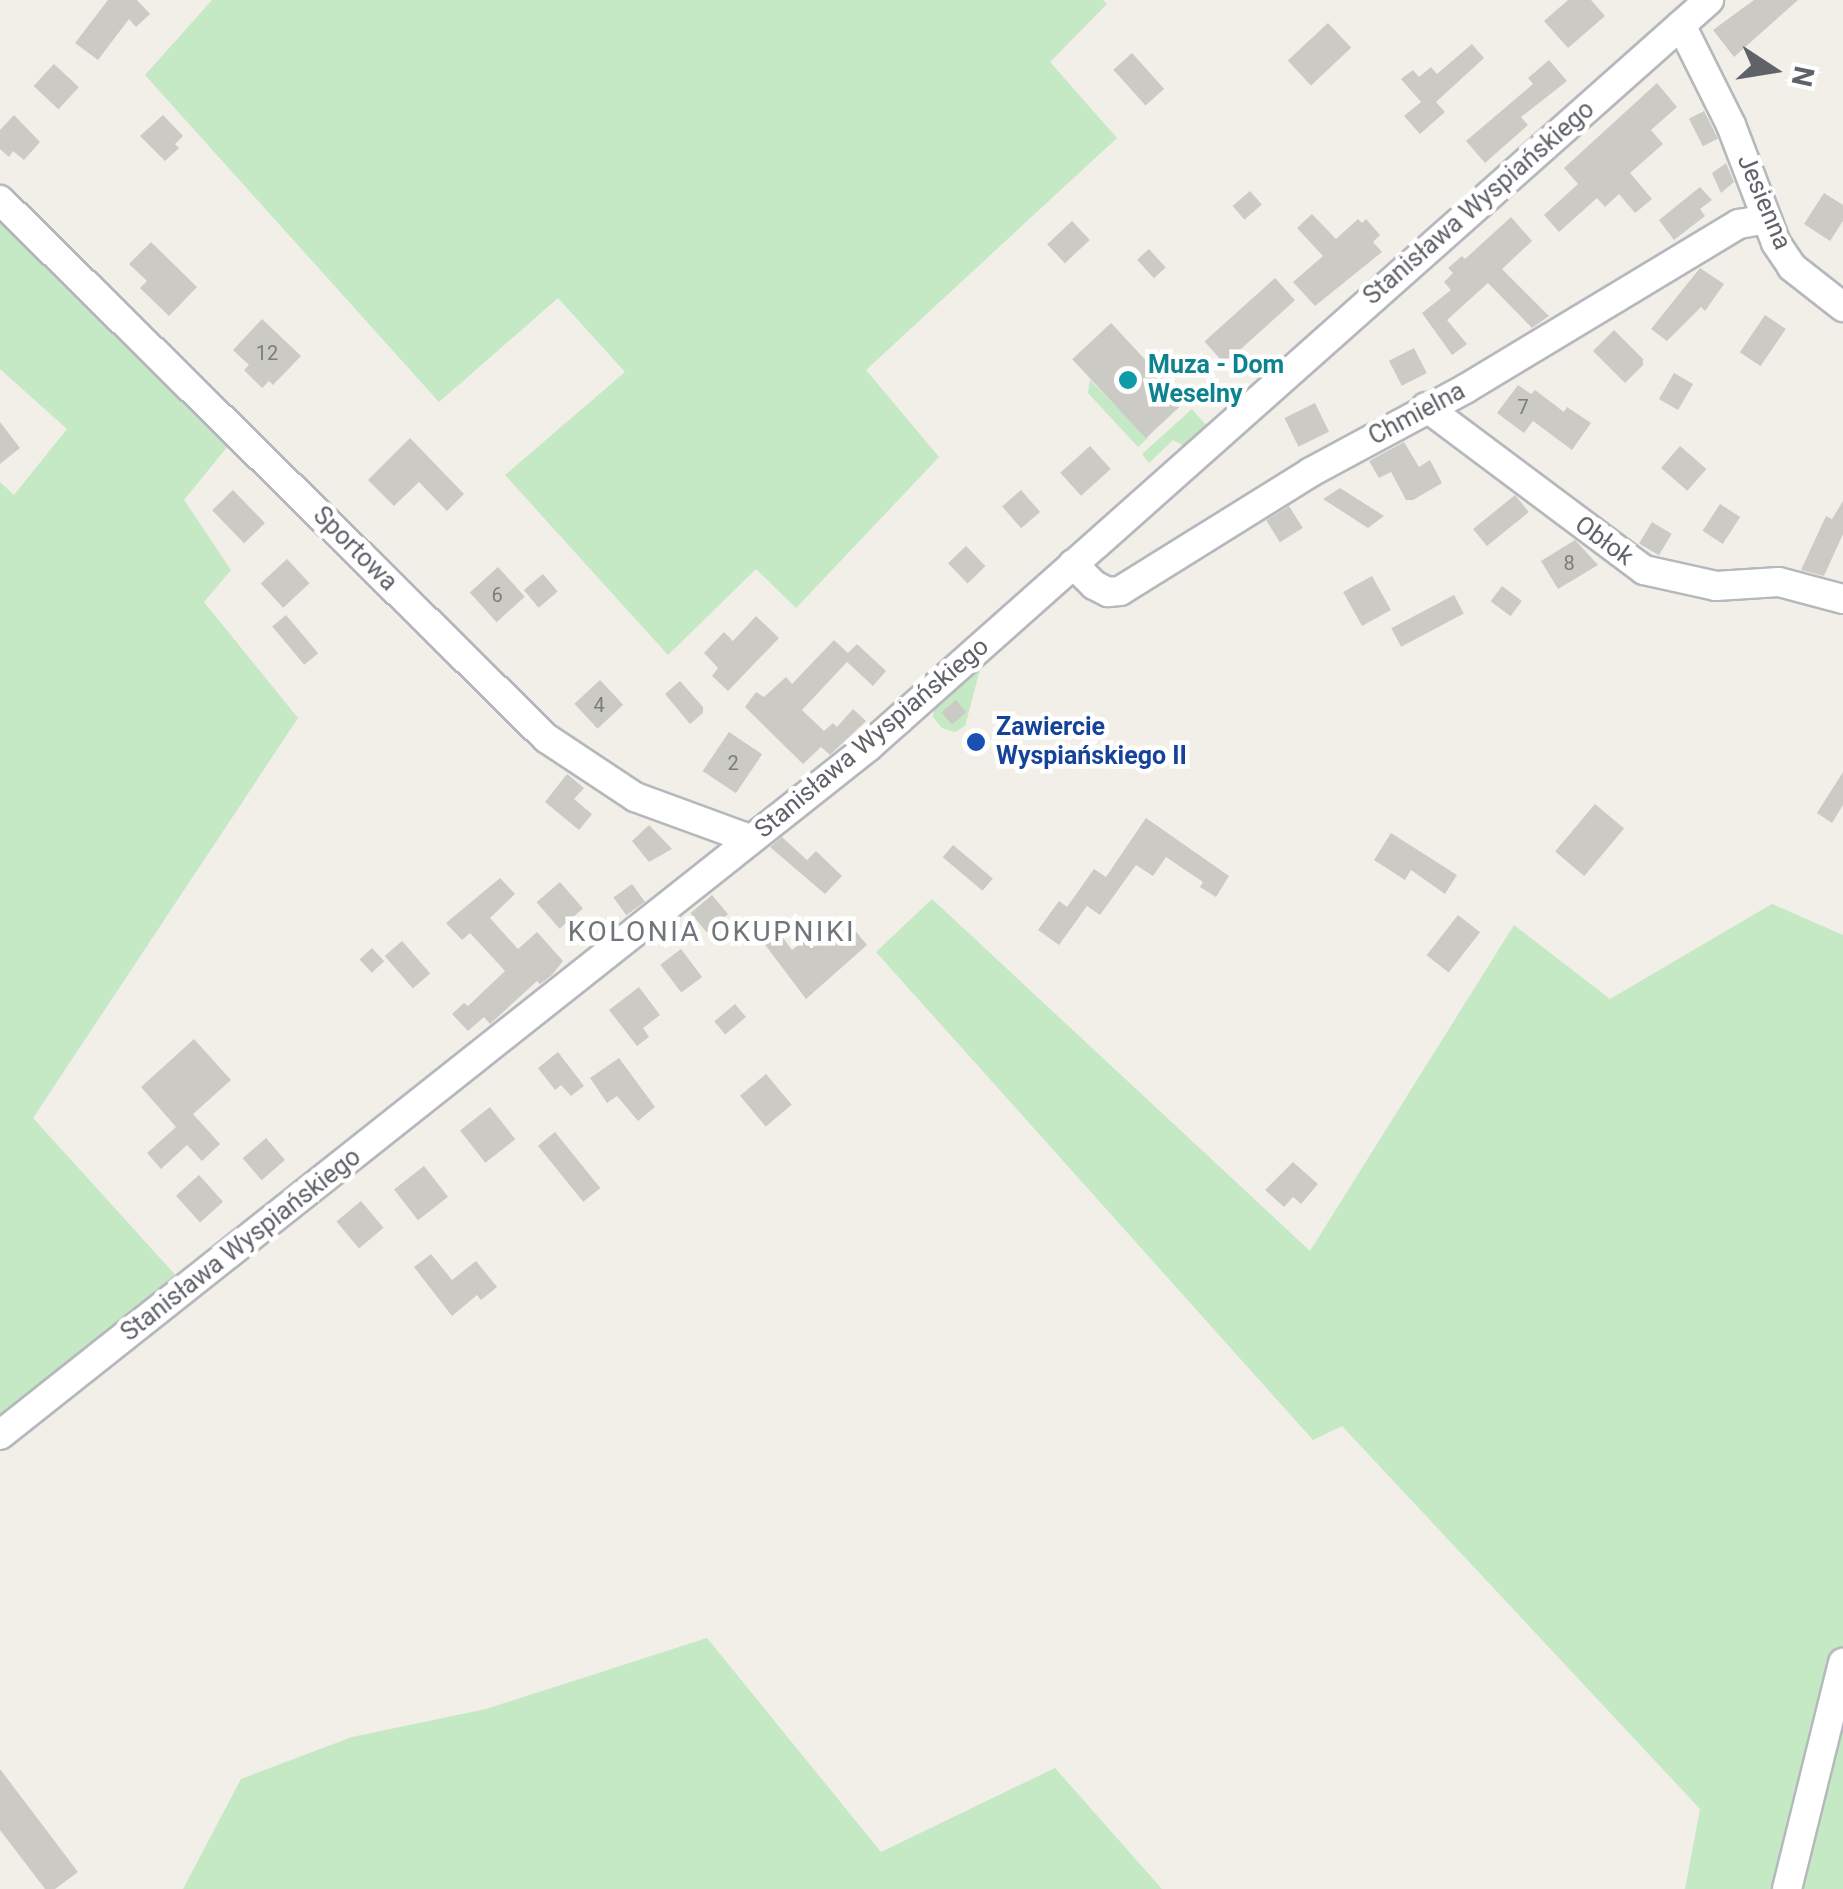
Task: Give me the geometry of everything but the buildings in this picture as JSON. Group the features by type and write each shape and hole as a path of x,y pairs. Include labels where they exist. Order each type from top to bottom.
{"street":[{"name":"Stanisława Wyspiańskiego","path":"0,1435 868,747 1709,0"},
{"name":"Jesienna","path":"1681,26 1731,125 1767,219 1792,267 1843,307"},
{"name":"Sportowa","path":"0,200 546,738 634,797 750,839"},
{"name":"Chmielna","path":"1073,564 1094,584 1108,592 1120,591 1739,224 1767,219"},
{"name":"Obłok","path":"1426,408 1644,570 1716,586 1779,582 1843,599"},
{"path":"1787,1889 1843,1663"}],"green space":[{"path":"212,0 1103,0 1107,4 1050,62 1117,138 866,370 939,457 796,608 756,569 668,655 505,475 625,372 558,298 439,402 145,75"},
{"path":"0,216 232,441 184,500 231,570 204,602 298,718 33,1118 180,1280 0,1415 0,482 14,495 67,429 0,369"},
{"path":"1090,380 1148,438 1138,447 1088,393"},
{"path":"1192,409 1206,425 1184,446 1173,440 1149,463 1142,454"},
{"path":"981,666 965,726 955,732 942,728 933,717 935,704"},
{"path":"932,899 1310,1251 1514,925 1610,999 1772,904 1843,935 1843,1889 1685,1889 1700,1809 1342,1426 1313,1440 876,952"},
{"path":"707,1638 881,1852 1055,1768 1162,1889 183,1889 241,1779 352,1737 486,1709"}],"place":[{"name":"Muza - Dom Weselny","path":"1128,380"},
{"name":"Zawiercie Wyspiańskiego II","path":"976,742"}],"district":[{"name":"KOLONIA OKUPNIKI","path":"712,932"}]}
